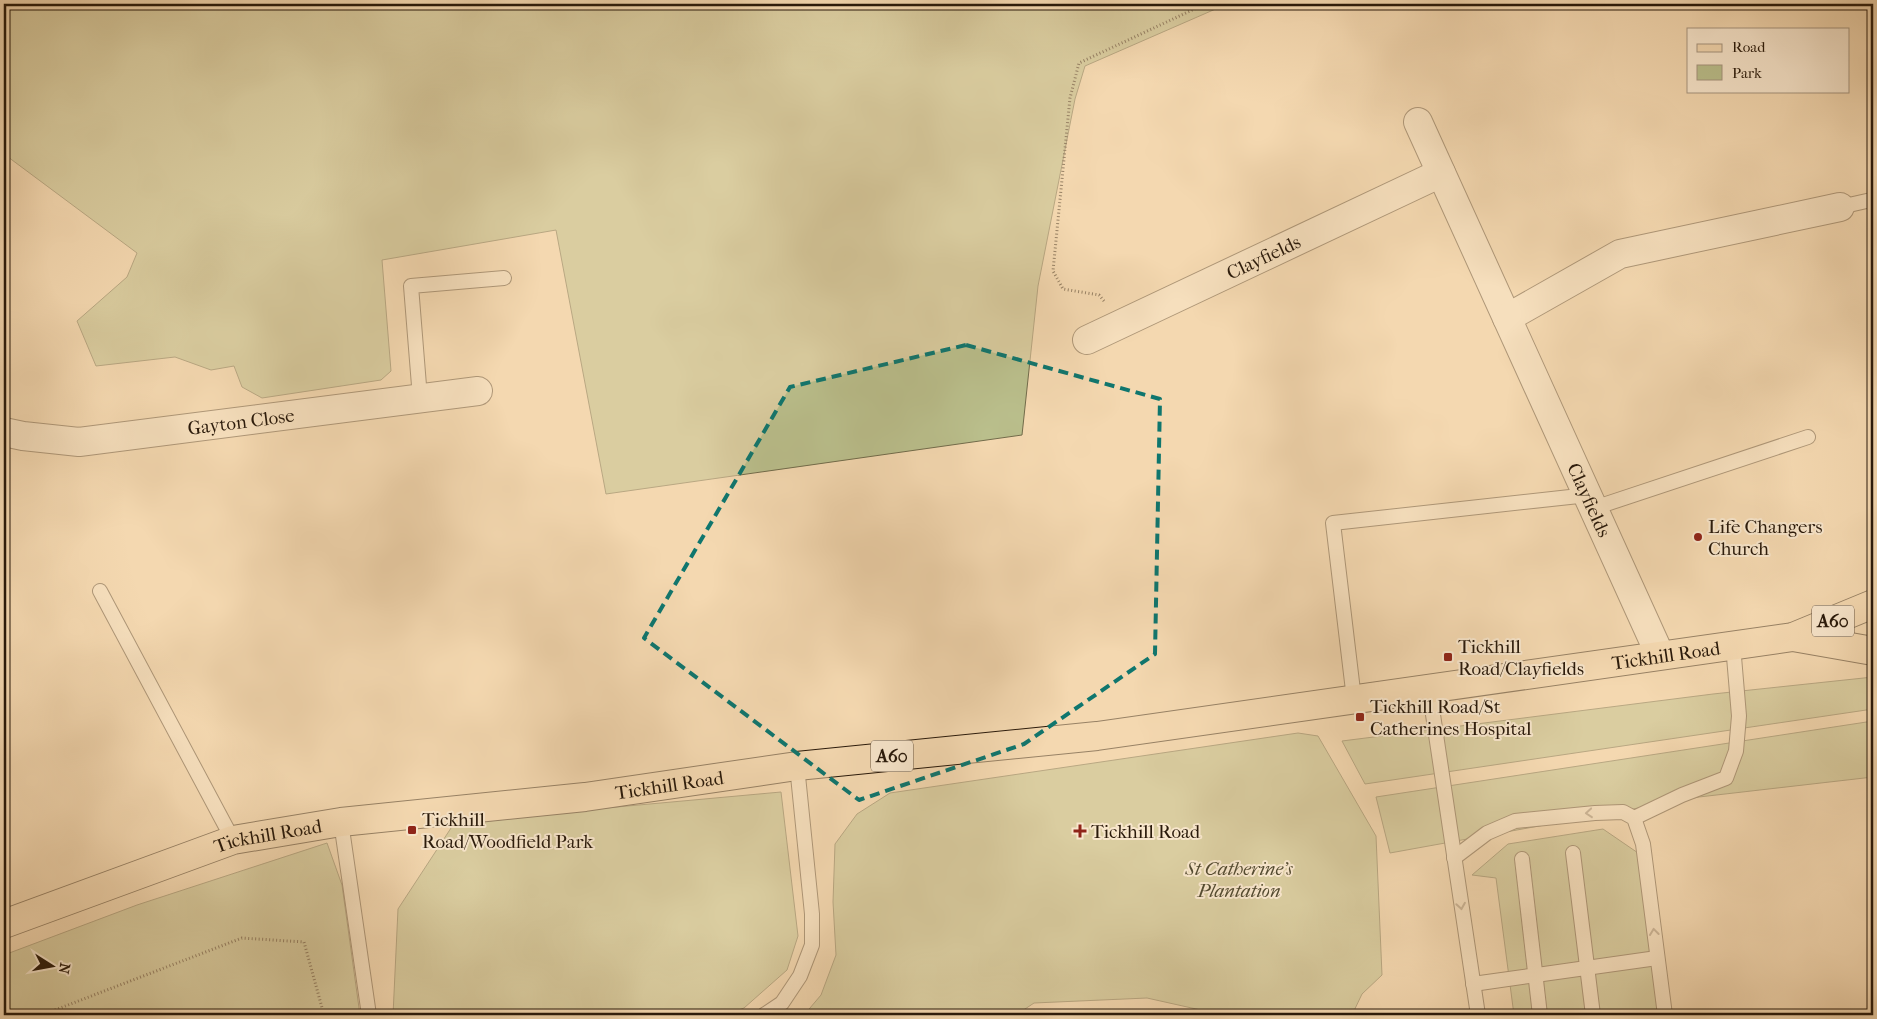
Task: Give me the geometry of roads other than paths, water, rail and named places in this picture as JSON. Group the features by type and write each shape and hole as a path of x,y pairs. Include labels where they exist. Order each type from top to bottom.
{"main road":[{"name":"Tickhill Road","path":"4,924 233,840 341,822 584,797 797,766 1097,736 1793,637 1873,604"},
{"name":"Tickhill Road","path":"1793,637 1873,651"}],"street":[{"name":"Clayfields","path":"1418,122 1660,655"},
{"name":"Clayfields","path":"1087,340 1441,173"},
{"path":"1507,318 1620,254 1840,207"},
{"name":"Gayton Close","path":"4,432 79,442 478,391"}],"lane":[{"path":"1840,207 1871,200 1873,202"},
{"path":"420,398 411,286 504,278"},
{"path":"1354,700 1334,523 1591,502 1808,437"},
{"path":"100,591 233,840"},
{"path":"1634,818 1682,795 1726,778 1736,751 1739,716 1734,645"},
{"path":"1429,688 1478,1015"},
{"path":"764,1015 782,1003 800,976 812,946 812,914 797,766"},
{"path":"1454,858 1487,832 1515,822 1623,812 1634,818 1643,844 1664,1015"},
{"path":"341,822 369,1015"},
{"path":"1573,853 1593,1015"},
{"path":"1522,859 1540,1015"},
{"path":"1473,984 1657,958"}],"place":[{"name":"Life Changers Church","path":"1698,537"},
{"name":"Tickhill Road/Clayfields","path":"1448,657"},
{"name":"Tickhill Road/St Catherines Hospital","path":"1360,717"},
{"name":"Tickhill Road/Woodfield Park","path":"412,830"},
{"name":"Tickhill Road","path":"1080,831"}],"park label":[{"name":"St Catherine's Plantation","path":"1239,879"}]}
